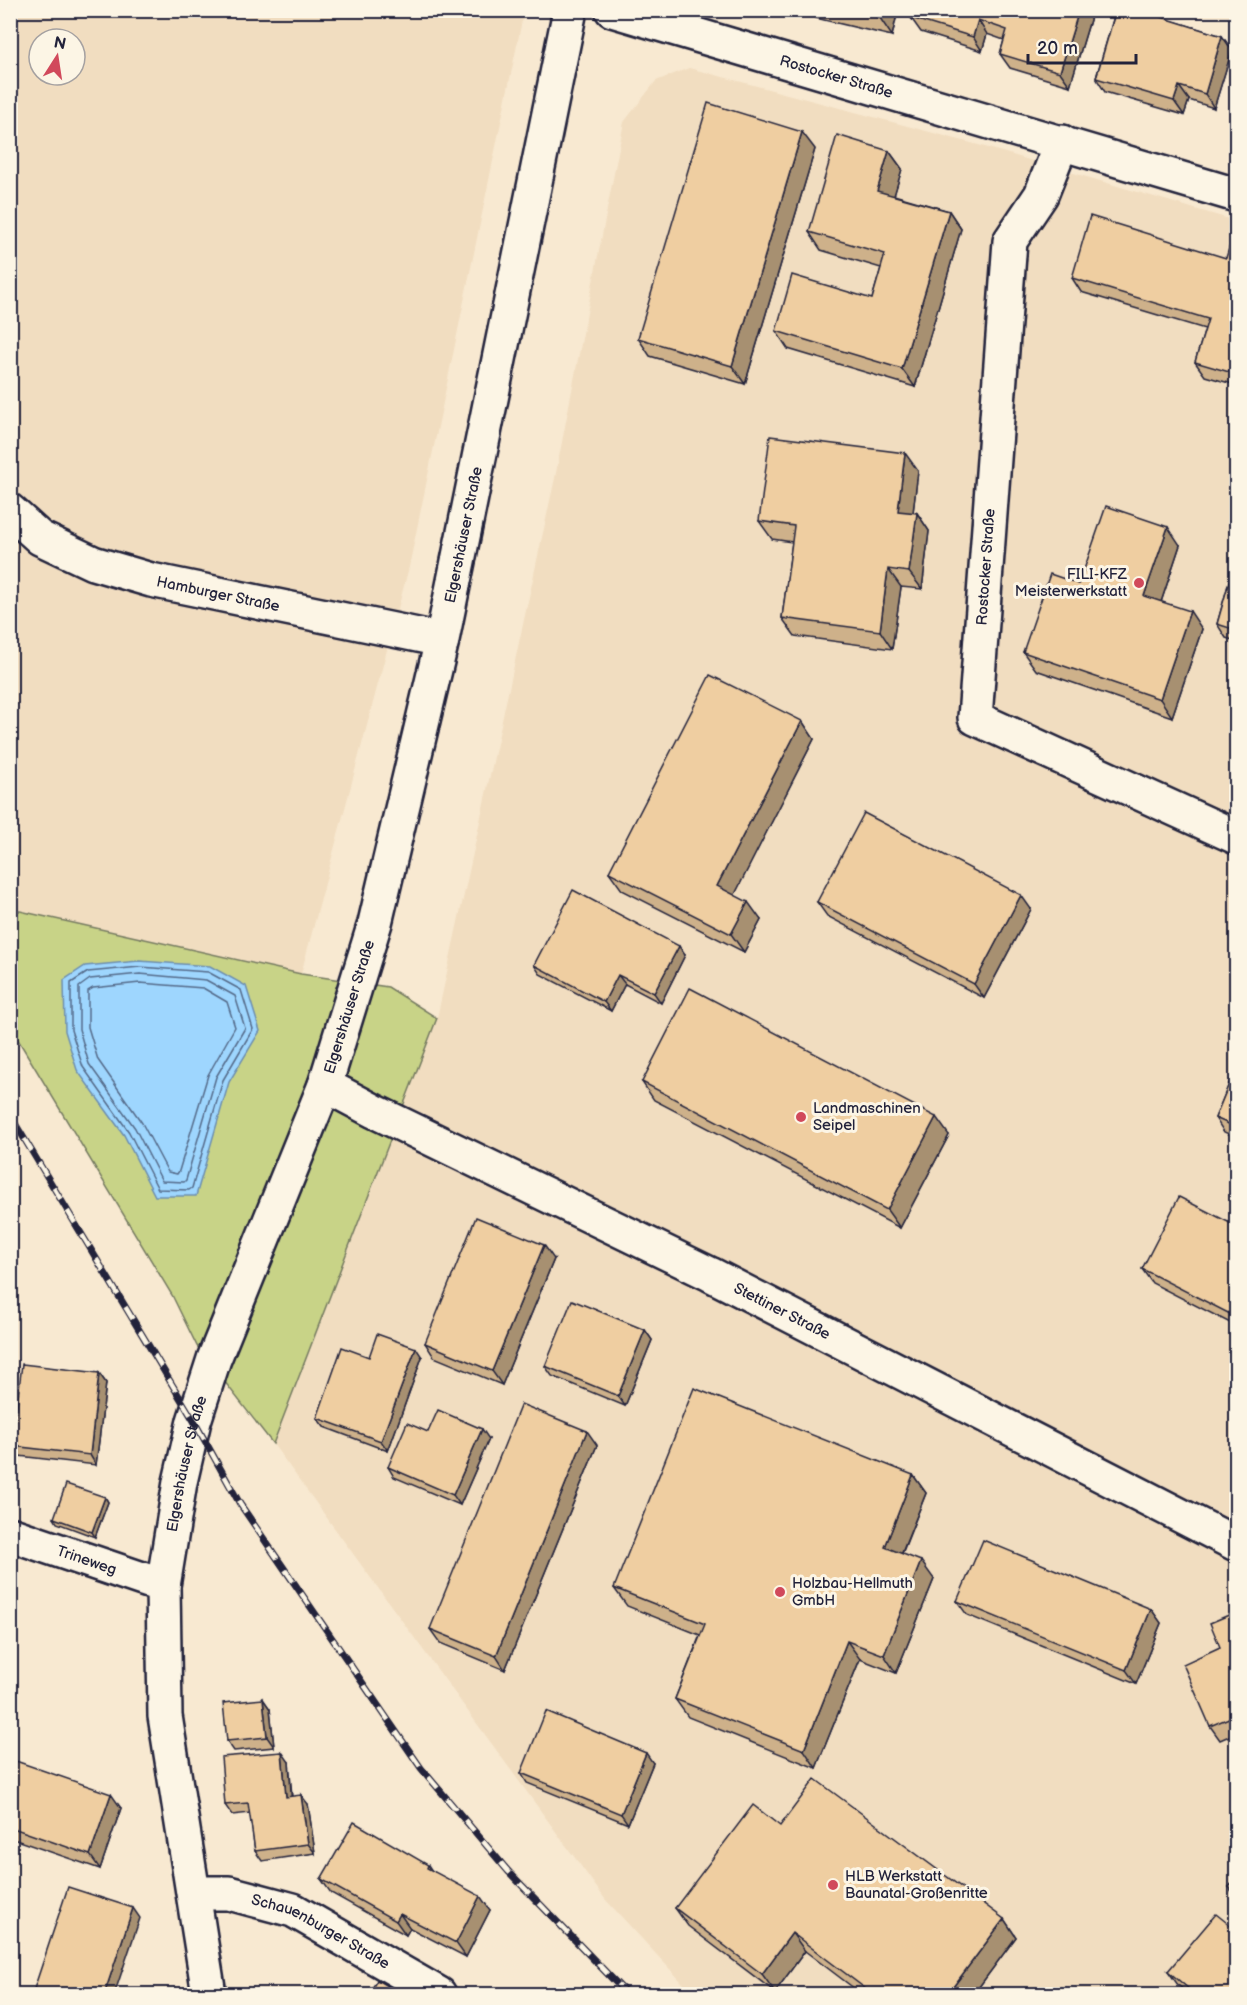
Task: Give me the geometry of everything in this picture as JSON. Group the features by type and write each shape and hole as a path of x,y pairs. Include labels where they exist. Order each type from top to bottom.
{"street":[{"name":"Elgershäuser Straße","path":"209,1995 165,1716 163,1586 180,1482 197,1410 214,1359 325,1085 375,923 442,640 570,10"},
{"name":"Rostocker Straße","path":"612,10 1236,195"},
{"name":"Rostocker Straße","path":"1062,142 1041,195 1010,242 975,718 1236,837"},
{"name":"Hamburger Straße","path":"10,511 40,537 93,563 151,580 442,640"},
{"name":"Stettiner Straße","path":"325,1085 720,1280 1236,1542"},
{"name":"Trineweg","path":"10,1534 163,1586"},
{"name":"Schauenburger Straße","path":"194,1893 229,1893 293,1910 439,1995"}],"shaded area":[{"path":"11,11 524,11 409,567 301,974 11,910"},
{"path":"689,68 975,144 1236,221 1236,1994 693,1994 605,1899 273,1444 437,1018 555,478 624,122 656,81"}],"green space":[{"path":"11,909 301,974 388,987 437,1018 273,1444 197,1346 172,1295 11,1028"}],"water":[{"path":"139,961 210,966 246,986 260,1031 229,1082 196,1196 155,1196 124,1135 77,1070 65,1031 64,980 85,966"}],"building":[{"path":"847,10 882,10 880,18"},
{"path":"913,10 1079,10 1060,72 1000,54 1007,30 978,20 973,37 911,18"},
{"path":"1116,10 1139,10 1222,36 1205,94 1179,86 1174,101 1096,78"},
{"path":"708,103 802,132 732,366 638,338"},
{"path":"837,135 889,151 877,191 949,211 902,369 776,331 792,275 872,299 885,254 809,232"},
{"path":"1090,216 1226,258 1230,245 1236,247 1236,374 1195,362 1208,319 1072,278"},
{"path":"770,436 905,453 898,511 917,513 909,572 888,569 880,631 782,618 794,526 759,521"},
{"path":"1106,506 1168,527 1144,596 1190,611 1160,699 1023,652 1050,574 1079,584"},
{"path":"1236,557 1236,630 1217,624"},
{"path":"710,675 802,721 717,886 748,902 731,934 609,872"},
{"path":"864,813 1021,895 974,984 817,902"},
{"path":"573,890 679,946 654,993 618,975 604,1002 534,965"},
{"name":"Landmaschinen Seipel","path":"690,988 936,1117 887,1210 642,1082"},
{"path":"1236,1067 1236,1127 1215,1118"},
{"path":"1179,1197 1236,1226 1236,1317 1142,1269"},
{"path":"476,1217 544,1245 492,1371 425,1343"},
{"path":"572,1300 645,1330 618,1396 545,1366"},
{"path":"377,1334 416,1348 381,1441 317,1418 342,1347 369,1357"},
{"path":"22,1364 99,1373 90,1455 12,1446"},
{"name":"Holzbau-Hellmuth GmbH","path":"694,1388 913,1475 885,1547 921,1561 884,1655 847,1641 804,1750 675,1699 705,1624 614,1588"},
{"path":"521,1404 587,1431 496,1656 430,1629"},
{"path":"438,1410 482,1429 453,1495 388,1467 407,1423 428,1432"},
{"path":"66,1484 105,1497 92,1532 54,1518"},
{"path":"983,1540 1151,1609 1126,1670 957,1601"},
{"path":"1236,1612 1236,1715 1210,1726 1183,1664 1220,1647 1210,1623"},
{"path":"263,1699 267,1737 227,1741 223,1703"},
{"path":"546,1711 646,1753 621,1814 521,1773"},
{"path":"282,1752 286,1797 301,1795 308,1844 255,1851 248,1803 225,1805 221,1757"},
{"path":"10,1759 111,1794 90,1855 10,1827"},
{"name":"HLB Werkstatt Baunatal-Großenritte","path":"815,1779 1004,1919 947,1995 874,1995 792,1933 762,1974 675,1908 753,1805 780,1826"},
{"path":"354,1822 428,1865 427,1868 480,1896 456,1943 400,1914 396,1921 321,1879"},
{"path":"1236,1878 1236,1894 1229,1887"},
{"path":"68,1887 133,1908 104,1995 32,1995"},
{"path":"1216,1914 1236,1930 1236,1995 1196,1995 1168,1971"},
{"path":"377,1980 402,1995 368,1995"}],"railway":[{"path":"10,1115 194,1421 240,1504 421,1768 508,1871 627,1994"}],"place":[{"name":"FILI-KFZ Meisterwerkstatt","path":"1139,583"},
{"name":"Landmaschinen Seipel","path":"801,1117"},
{"name":"Holzbau-Hellmuth GmbH","path":"780,1592"},
{"name":"HLB Werkstatt Baunatal-Großenritte","path":"833,1885"}]}
